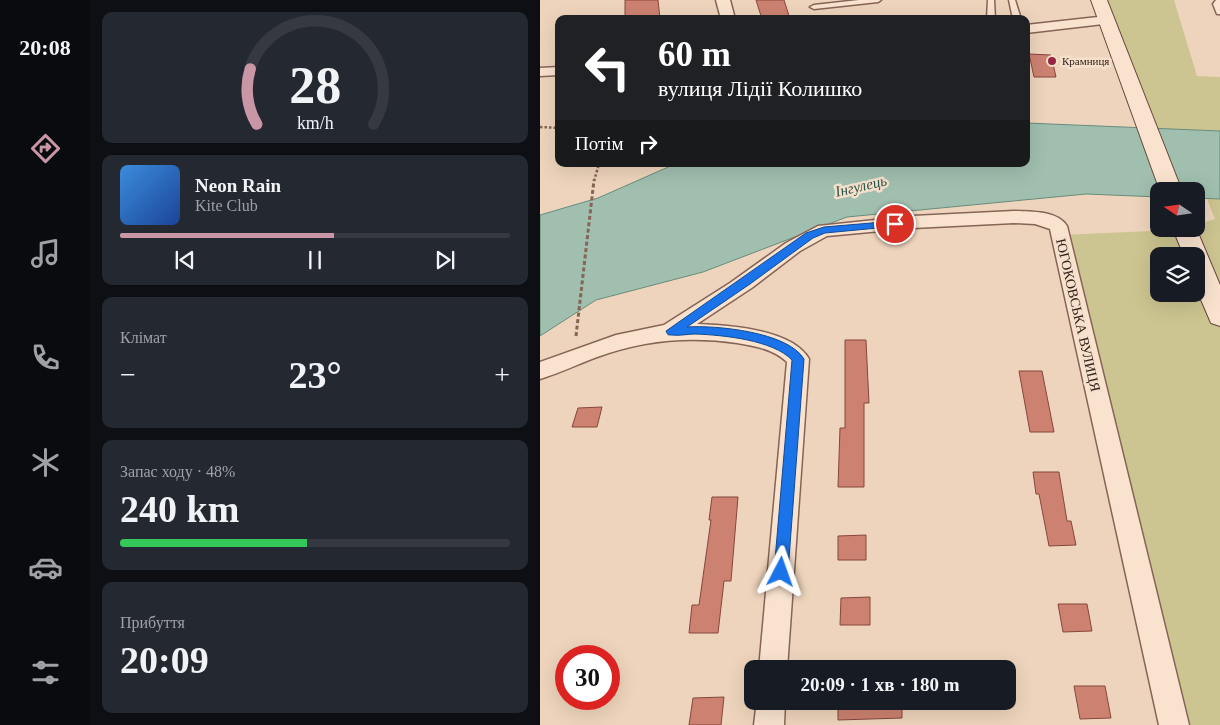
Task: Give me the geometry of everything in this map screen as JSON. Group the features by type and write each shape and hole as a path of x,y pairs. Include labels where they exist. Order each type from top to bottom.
{"street":[{"path":"723,0 727,15"},
{"path":"1099,0 1168,182"},
{"path":"1030,29 1107,20"},
{"path":"540,72 555,71"},
{"name":"ЮГОКОВСЬКА ВУЛИЦЯ","path":"671,331 747,282 785,252 810,236 824,230 1014,217 1050,221 1058,226 1174,725"},
{"path":"1190,238 1220,316"},
{"path":"540,371 616,341 671,331 695,330 732,334 768,341 790,350 798,359 774,660"},
{"path":"769,725 770,710"}],"lane":[{"path":"814,7 878,0"},
{"path":"991,0 991,15"},
{"path":"1012,0 1016,15"},
{"path":"1220,0 1216,4 1220,12"}],"path":[{"path":"540,127 555,128"},
{"path":"576,337 594,179 598,167"}],"shaded area":[{"path":"1108,0 1174,0 1197,76 1220,77 1220,131 1147,128"},
{"path":"1207,199 1220,199 1220,725 1176,725 1062,235 1150,231 1150,238 1205,238 1205,222 1215,219"}],"water":[{"name":"Інгулець","path":"1030,123 1220,131 1220,199 1205,198 1205,182 1150,182 1150,197 1086,194 847,217 703,272 596,300 540,336 540,215 598,198 668,167 1030,167"}],"building":[{"path":"625,0 658,0 660,15 625,15"},
{"path":"756,0 784,0 789,15 761,15"},
{"path":"1030,54 1051,55 1056,77 1034,77"},
{"path":"845,340 866,340 869,403 864,403 864,487 838,487 840,428 845,428"},
{"path":"1019,371 1042,371 1054,432 1030,432"},
{"path":"602,407 597,427 572,427 578,408"},
{"path":"1033,472 1059,472 1067,521 1071,521 1076,545 1049,546 1039,494 1036,494"},
{"path":"712,497 738,497 731,581 724,581 718,633 689,633 692,605 699,605 711,520 709,520"},
{"path":"866,535 866,560 838,560 838,536"},
{"path":"870,597 870,625 840,625 841,598"},
{"path":"1058,604 1087,604 1092,631 1063,632"},
{"path":"1074,686 1105,686 1111,718 1080,719"},
{"path":"724,697 721,725 689,725 693,698"},
{"path":"838,710 902,710 902,718 838,720"}],"place":[{"name":"Крамниця","path":"1052,61"}],"route":[{"path":"781,572 798,359 790,350 768,341 732,334 695,330 671,331 747,282 785,252 810,236 824,230 895,224"}]}
